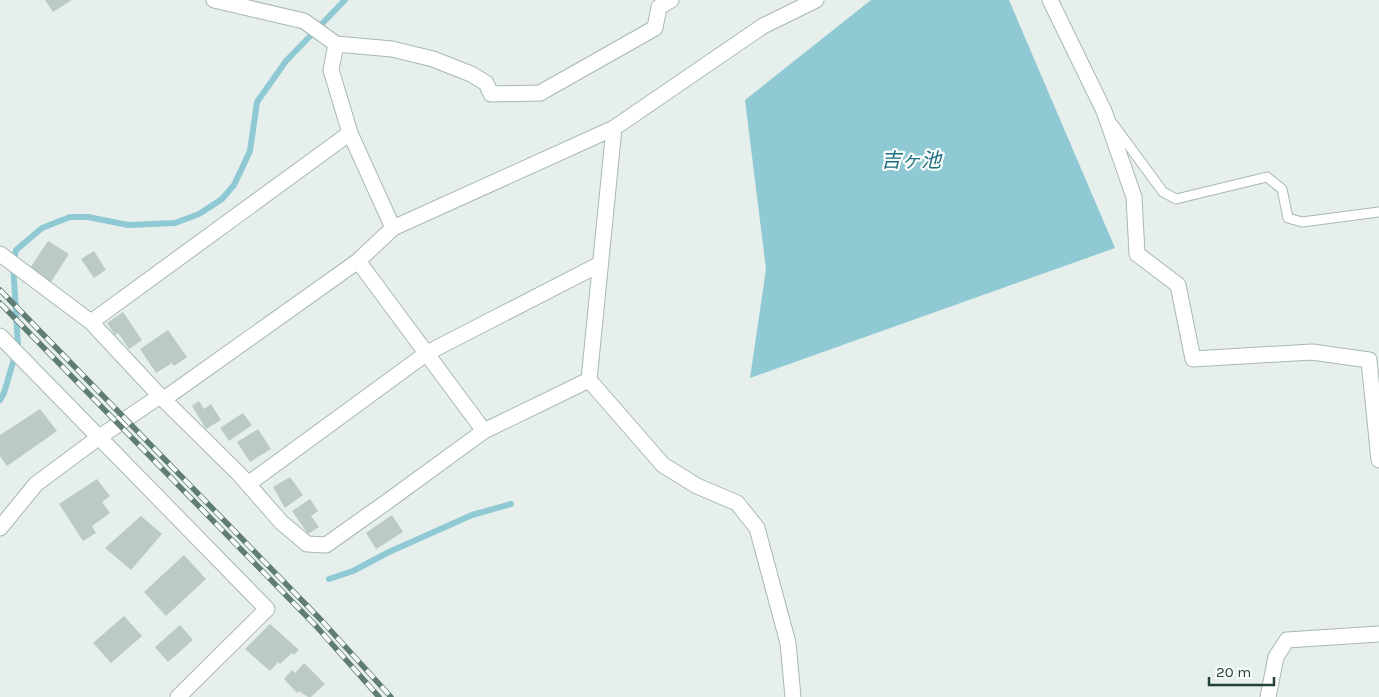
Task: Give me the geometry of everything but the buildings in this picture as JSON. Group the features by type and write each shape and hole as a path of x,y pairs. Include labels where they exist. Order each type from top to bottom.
{"street":[{"path":"214,0 304,22 336,44 392,48 433,58 471,74 486,83 491,94 540,93 655,28 659,7 671,0"},
{"path":"0,528 36,484 98,438 162,398 358,261 393,228 614,128 763,26 816,0"},
{"path":"1050,0 1104,111 1134,197 1137,254 1178,285 1193,359 1312,352 1369,360 1376,388 1379,460"},
{"path":"336,44 331,70 350,133 393,228"},
{"path":"614,128 589,380 663,465 697,486 736,503 756,528 788,643 793,697"},
{"path":"91,322 350,133"},
{"path":"0,254 91,322 162,398 248,484 281,522 307,544 326,545 484,431 589,380"},
{"path":"358,261 484,431"},
{"path":"248,484 427,353 600,264"},
{"path":"0,336 267,609 178,697"},
{"path":"1268,697 1276,657 1287,640 1379,634"}],"lane":[{"path":"1104,111 1163,192 1176,199 1268,177 1282,189 1288,218 1302,222 1379,212"}],"water":[{"name":"吉ヶ池","path":"871,0 1009,0 1115,248 750,378 766,269 745,100"}],"waterway":[{"path":"0,400 4,393 18,345 13,263 16,250 42,228 70,217 88,217 128,225 175,223 199,214 222,199 234,185 250,151 257,102 286,61 345,0"},
{"path":"329,579 353,571 389,552 472,515 511,504"}],"railway":[{"path":"0,290 322,621 391,697"},
{"path":"0,303 316,626 379,697"}]}
